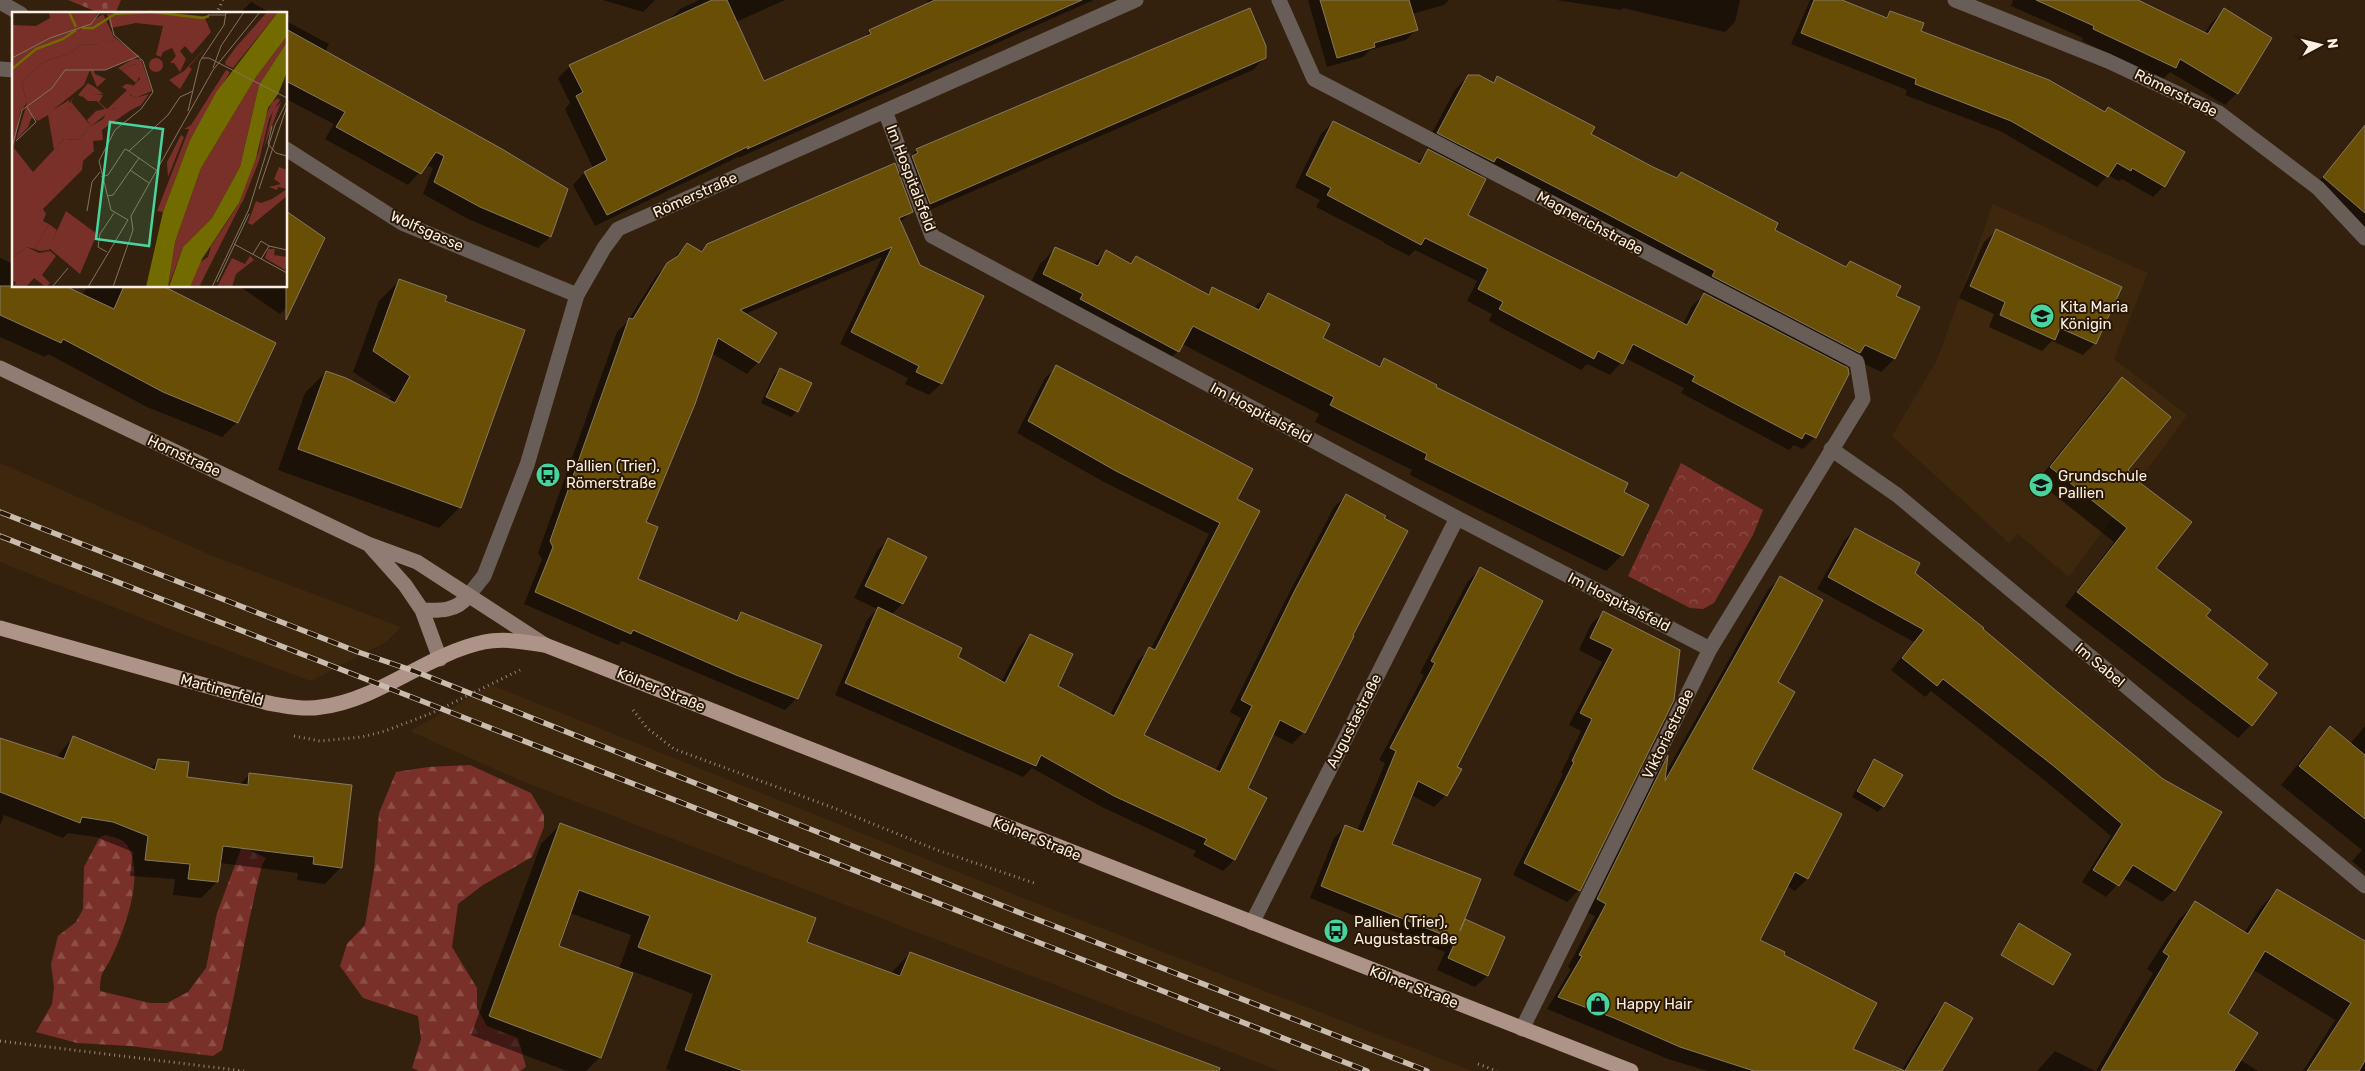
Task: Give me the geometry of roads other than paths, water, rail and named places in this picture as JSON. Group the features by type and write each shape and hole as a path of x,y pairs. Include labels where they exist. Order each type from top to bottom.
{"main road":[{"name":"Martinerfeld","path":"0,628 258,700 305,708 319,708 348,701 440,659"},
{"name":"Kölner Straße","path":"440,659 486,642 509,641 544,645 1631,1071"}],"street":[{"name":"Römerstraße","path":"468,596 484,576 527,465 577,295 604,248 618,229 1136,0"},
{"name":"Magnerichstraße","path":"1279,0 1314,79 1857,362 1863,399 1831,449"},
{"name":"Römerstraße","path":"1954,0 2108,61 2219,113 2318,188 2365,238"},
{"path":"0,2 18,12"},
{"name":"Im Hospitalsfeld","path":"885,111 932,236 1457,518 1710,650"},
{"name":"Wolfsgasse","path":"288,151 402,223 577,295"},
{"name":"Hornstraße","path":"0,368 368,544 417,562 544,645"},
{"name":"Viktoriastraße","path":"1522,1029 1710,650 1831,449"},
{"name":"Im Sabel","path":"1831,449 1897,495 2365,886"},
{"name":"Augustastraße","path":"1252,924 1457,518"},
{"name":"Hornstraße","path":"368,544 405,585 422,610 440,659"},
{"path":"422,610 450,609 461,604 468,596"}],"railway":[{"path":"0,512 358,652 414,671 1018,912 1427,1071"},
{"path":"0,536 1367,1071"}],"place":[{"name":"Kita Maria Königin","path":"2042,316"},
{"name":"Pallien (Trier), Römerstraße","path":"548,475"},
{"name":"Grundschule Pallien","path":"2041,485"},
{"name":"Pallien (Trier), Augustastraße","path":"1336,931"},
{"name":"Happy Hair","path":"1598,1004"}]}
